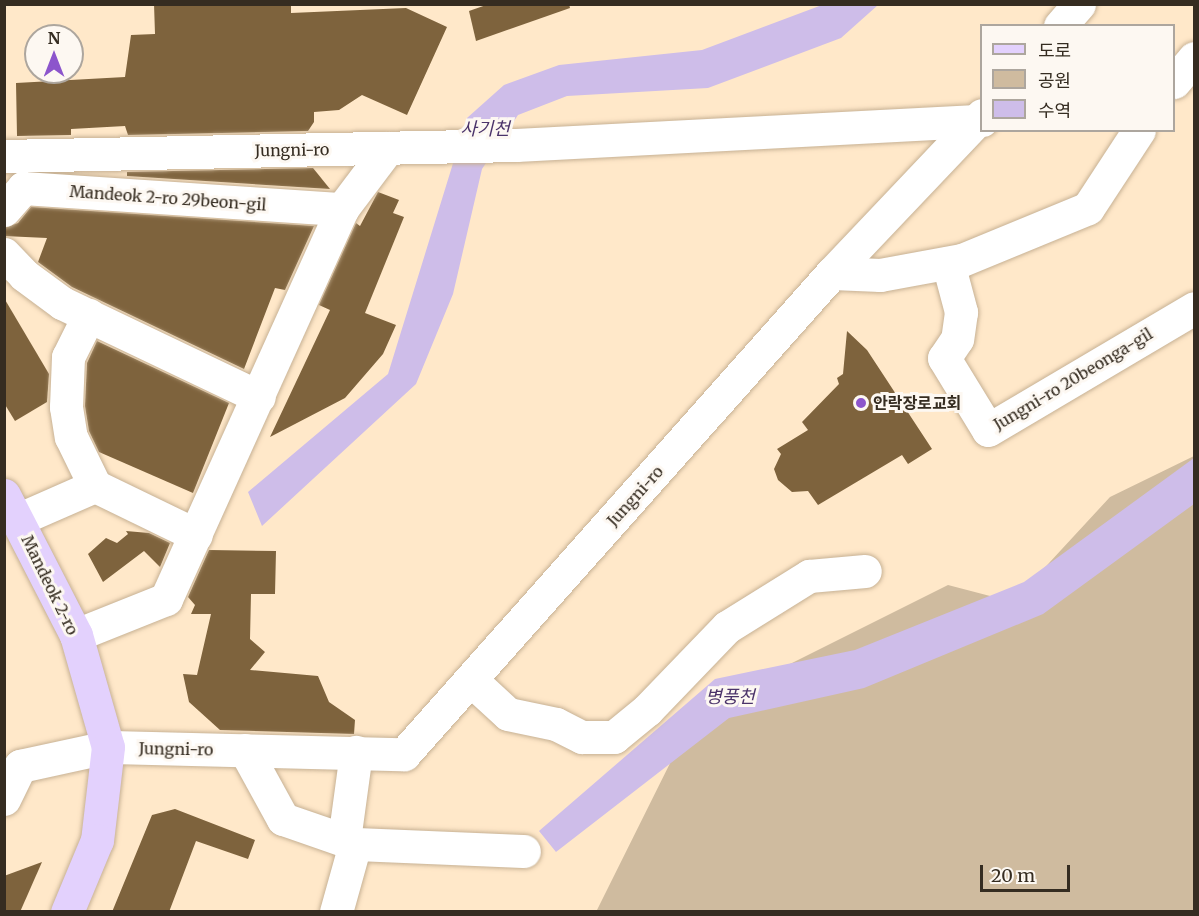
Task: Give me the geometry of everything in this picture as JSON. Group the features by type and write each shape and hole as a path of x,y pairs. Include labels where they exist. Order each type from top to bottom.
{"main road":[{"name":"Mandeok 2-ro","path":"11,507 76,635 108,747 97,840 67,912"}],"street":[{"path":"1062,24 1079,4"},
{"path":"1175,80 1194,58"},
{"path":"1175,97 1194,98"},
{"name":"Jungni-ro","path":"4,156 516,145 980,119"},
{"name":"Jungni-ro","path":"108,747 404,754 832,273 980,119"},
{"path":"832,273 880,275 948,263 1088,208 1138,132"},
{"path":"76,635 166,599 342,209 388,148"},
{"name":"Mandeok 2-ro 29beon-gil","path":"4,210 23,188 342,209"},
{"path":"4,254 24,275 76,309 259,397"},
{"name":"Jungni-ro 20beonga-gil","path":"948,263 960,312 957,339 944,358 988,430 1194,308"},
{"path":"76,309 68,357 66,407 71,437 95,486 196,535"},
{"path":"11,507 95,486"},
{"path":"471,680 508,714 556,724 582,737 614,737 647,710 727,627 809,576 865,571"},
{"path":"4,799 20,766 108,747"},
{"path":"245,750 283,819 350,842 524,851"},
{"path":"336,912 350,842 356,752"}],"green space":[{"path":"1194,456 1194,911 596,912 696,711 948,585 1013,602 1110,497"}],"water":[{"name":"사기천","path":"822,5 878,5 841,38 708,88 567,96 518,115 482,169 453,294 416,384 262,526 248,492 388,374 467,118 504,85 559,65 702,50"},
{"name":"병풍천","path":"1194,458 1194,504 1043,614 864,688 729,718 556,852 539,831 715,679 855,650 1024,582"}],"building":[{"path":"154,4 291,4 291,13 406,8 447,27 407,115 362,95 339,110 314,112 314,122 308,131 128,135 125,126 71,129 71,135 17,136 16,83 84,84 84,79 125,77 131,35 155,34"},
{"path":"489,4 569,4 570,8 476,41 469,11"},
{"path":"313,168 330,189 127,176 127,172"},
{"path":"378,192 399,200 393,213 404,217 365,313 396,325 383,354 345,398 270,437 330,310 319,305 356,223 360,226"},
{"path":"31,207 314,226 285,290 275,288 244,369 72,287 38,262 47,238 4,236 4,228 18,223"},
{"path":"4,298 49,374 47,402 15,421 4,403"},
{"name":"안락장로교회","path":"847,331 867,350 932,449 908,464 902,455 818,505 808,491 792,492 778,480 774,469 781,454 777,449 808,430 802,422 839,384 837,378 843,374"},
{"path":"97,341 229,403 193,493 99,452 89,431 85,406 87,363"},
{"path":"126,531 149,533 170,543 160,567 144,551 103,582 88,554 106,538 117,543 128,534"},
{"path":"209,550 276,551 275,594 251,594 250,639 265,652 250,670 318,676 329,702 355,720 354,734 220,730 189,702 183,674 197,675 211,614 191,614 195,605 188,597"},
{"path":"175,809 255,840 248,859 196,841 169,912 112,912 152,815"},
{"path":"42,862 20,912 4,912 4,876"}],"place":[{"name":"안락장로교회","path":"861,403"}]}
